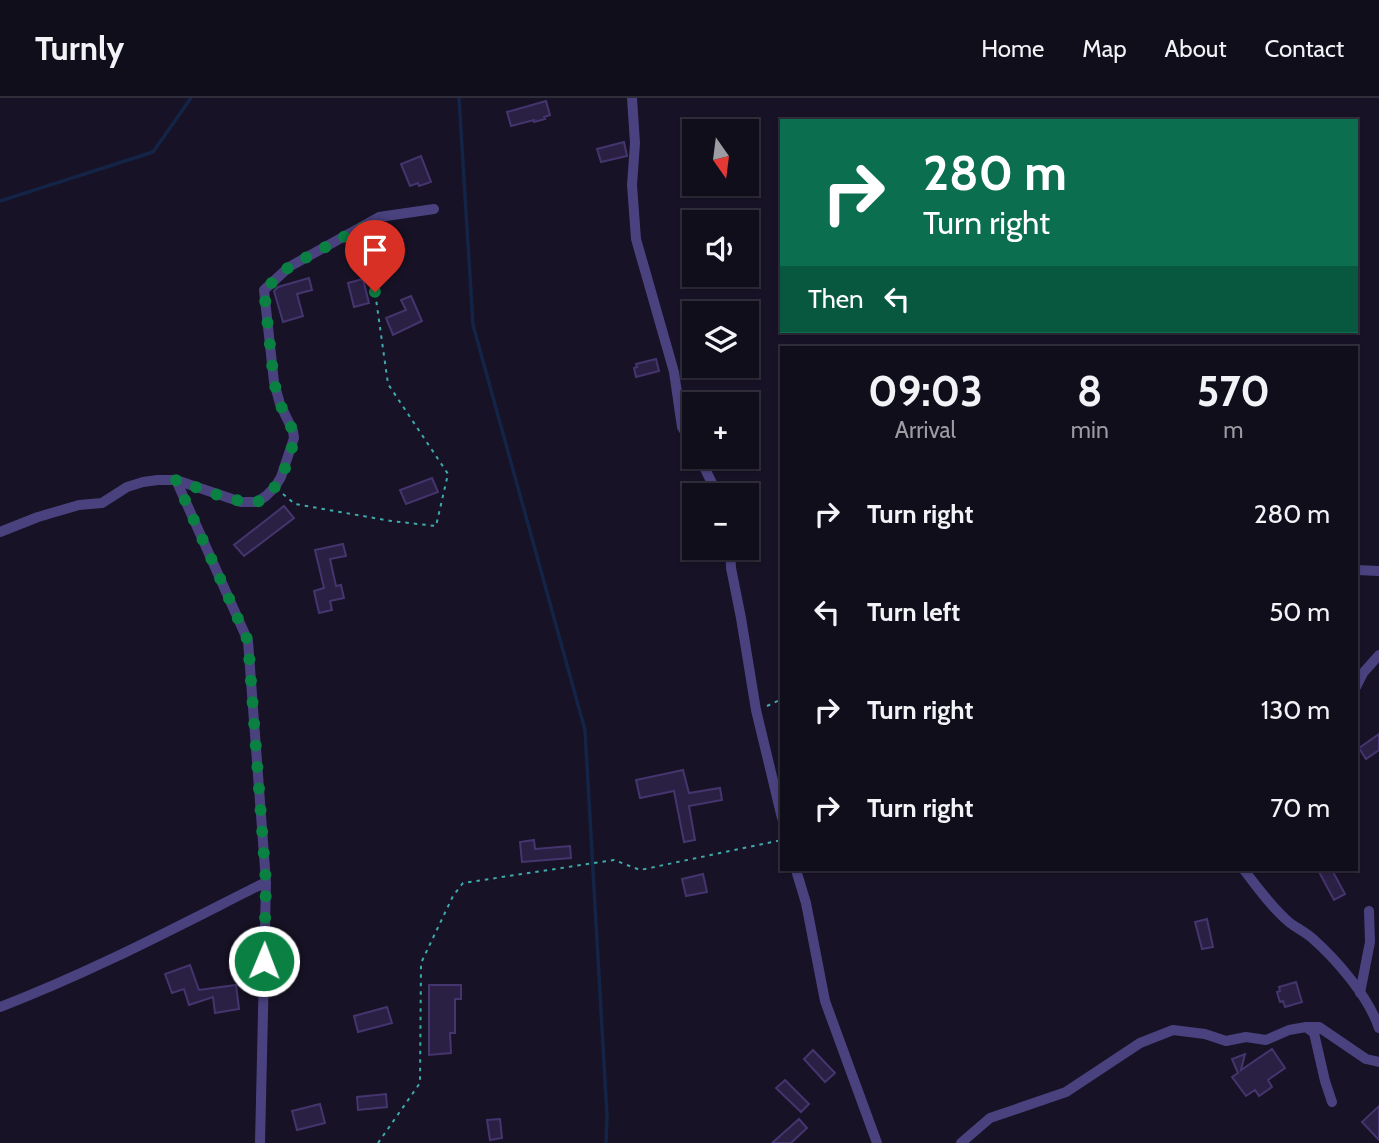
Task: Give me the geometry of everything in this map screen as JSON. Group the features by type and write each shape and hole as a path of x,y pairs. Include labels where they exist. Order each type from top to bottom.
{"street":[{"path":"632,98 635,143 632,185 636,239 674,372 682,427"},
{"path":"0,532 79,505 102,503 127,487 143,482 176,480 241,502 257,502 266,496 281,477 294,438 274,382 264,290 289,267 379,217 434,209"},
{"path":"176,480 248,641 266,883 260,1143"},
{"path":"731,560 756,710 780,810"},
{"path":"1358,570 1379,571"},
{"path":"1358,683 1379,655"},
{"path":"796,871 806,903 825,1001 877,1143"},
{"path":"1245,871 1289,922 1310,936 1334,960 1377,1012 1379,1028"},
{"path":"0,1007 49,988 266,883"},
{"path":"1360,993 1370,943 1369,911"},
{"path":"1306,1027 1314,1033 1332,1102"},
{"path":"961,1143 990,1118 1066,1092 1140,1043 1173,1030 1205,1034 1226,1041 1247,1037 1266,1040 1289,1030 1319,1027 1367,1059 1379,1062"}],"path":[{"path":"275,487 295,504 436,526 448,474 388,384 375,292 362,227"},
{"path":"756,710 780,700"},
{"path":"378,1143 420,1083 421,963 453,896 463,883 614,860 640,870 780,840"}],"building":[{"path":"546,101 550,115 544,117 545,119 511,126 507,112"},
{"path":"624,142 627,156 601,162 597,149"},
{"path":"421,156 431,182 410,186 401,164"},
{"path":"391,231 399,257 387,261 379,234"},
{"path":"309,278 312,290 297,294 303,316 283,322 274,291 278,287"},
{"path":"363,279 369,303 354,307 348,283"},
{"path":"411,296 422,321 393,335 386,318 406,310 401,300"},
{"path":"656,359 659,371 636,377 636,364"},
{"path":"432,478 438,492 406,504 400,490"},
{"path":"284,506 294,518 244,556 234,545"},
{"path":"343,544 346,556 330,559 336,586 341,585 344,598 330,601 332,610 319,613 314,591 324,588 315,550"},
{"path":"1379,734 1379,750 1366,759 1359,748"},
{"path":"683,770 689,793 720,788 722,800 689,806 695,840 684,842 674,791 640,798 636,780"},
{"path":"534,840 535,849 570,846 571,858 522,862 520,842"},
{"path":"1319,871 1333,871 1345,894 1334,900"},
{"path":"703,874 707,892 686,896 682,879"},
{"path":"1207,919 1213,947 1202,949 1195,922"},
{"path":"190,965 199,990 236,985 239,1009 215,1013 213,997 189,1005 184,989 172,993 165,974"},
{"path":"1296,982 1302,1002 1285,1007 1277,992 1280,991 1279,987"},
{"path":"429,985 461,985 461,999 455,999 455,1033 450,1033 451,1053 429,1055"},
{"path":"387,1007 392,1023 358,1032 354,1016"},
{"path":"1272,1049 1285,1068 1268,1080 1272,1087 1259,1096 1255,1090 1246,1096 1232,1077 1238,1073 1232,1059 1245,1054 1241,1070"},
{"path":"813,1050 835,1073 825,1082 804,1059"},
{"path":"785,1080 809,1104 801,1112 776,1088"},
{"path":"386,1094 387,1107 358,1110 357,1097"},
{"path":"320,1104 325,1123 297,1130 292,1111"},
{"path":"1379,1106 1379,1140 1362,1122"},
{"path":"500,1119 502,1138 490,1140 487,1120"},
{"path":"799,1119 807,1128 791,1143 772,1143"}],"waterway":[{"path":"0,201 153,152 191,98"},
{"path":"459,98 473,325 585,730 607,1116 606,1143"}],"route":[{"path":"264,961 266,883 248,641 176,480 241,502 257,502 275,487 281,477 294,438 274,382 264,290 289,267 362,227 375,292"}]}
